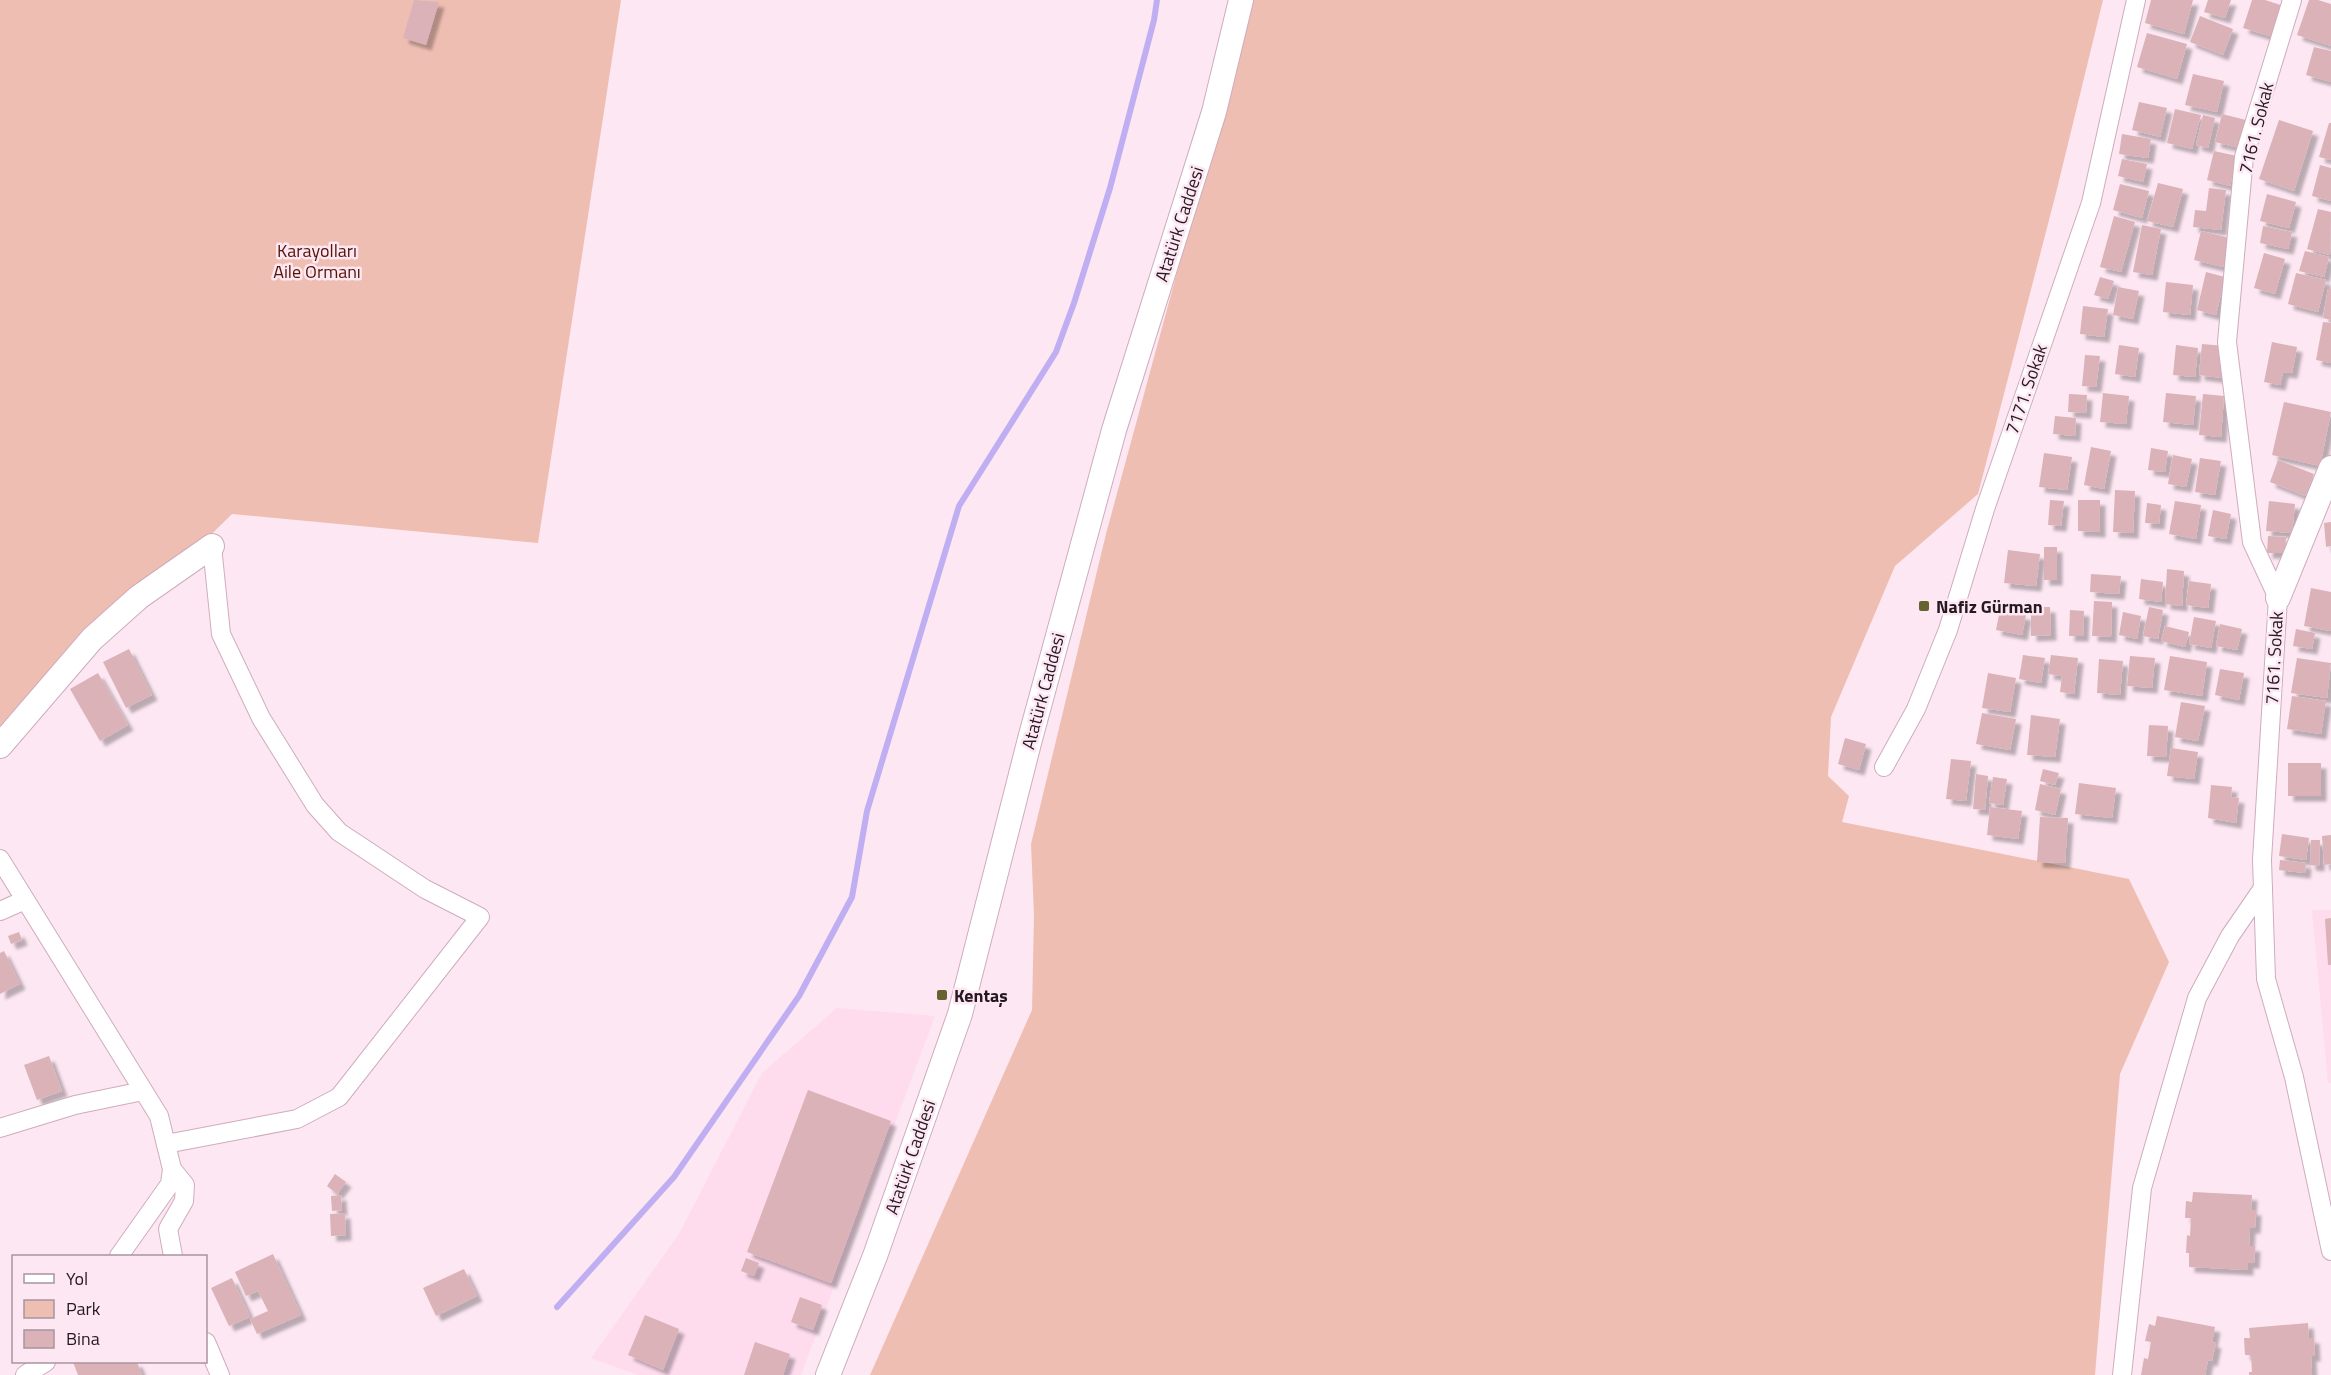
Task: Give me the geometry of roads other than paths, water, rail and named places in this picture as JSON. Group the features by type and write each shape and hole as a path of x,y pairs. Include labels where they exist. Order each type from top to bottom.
{"street":[{"name":"Atatürk Caddesi","path":"828,1375 875,1256 960,1014 1033,728 1114,430 1214,112 1241,0"},
{"name":"7171. Sokak","path":"1884,767 1916,709 1948,630 1989,498 2091,203 2136,0"},
{"name":"7161. Sokak","path":"2292,0 2244,157 2227,342 2252,542 2278,598 2262,860 2266,979 2294,1077 2331,1251"},
{"path":"2278,598 2331,468"},
{"path":"0,746 92,639 139,597 212,546 221,634 261,718 315,805 339,832 425,889 480,917 339,1097 297,1119 166,1144"},
{"path":"0,859 159,1116 172,1169 170,1184 120,1255"},
{"path":"2122,1375 2142,1188 2197,999 2230,936 2263,888"},
{"path":"0,911 25,900"},
{"path":"0,1128 75,1105 143,1091"},
{"path":"172,1169 185,1185 184,1201 168,1229 173,1255"},
{"path":"207,1344 220,1375"},
{"path":"25,1375 44,1363"}],"waterway":[{"path":"557,1307 674,1177 799,996 852,897 867,811 959,506 1056,352 1110,188 1154,20 1157,0"}],"place":[{"name":"Nafiz Gürman","path":"1924,606"},
{"name":"Kentaş","path":"942,995"}],"park label":[{"name":"Karayolları Aile Ormanı","path":"317,260"}]}
